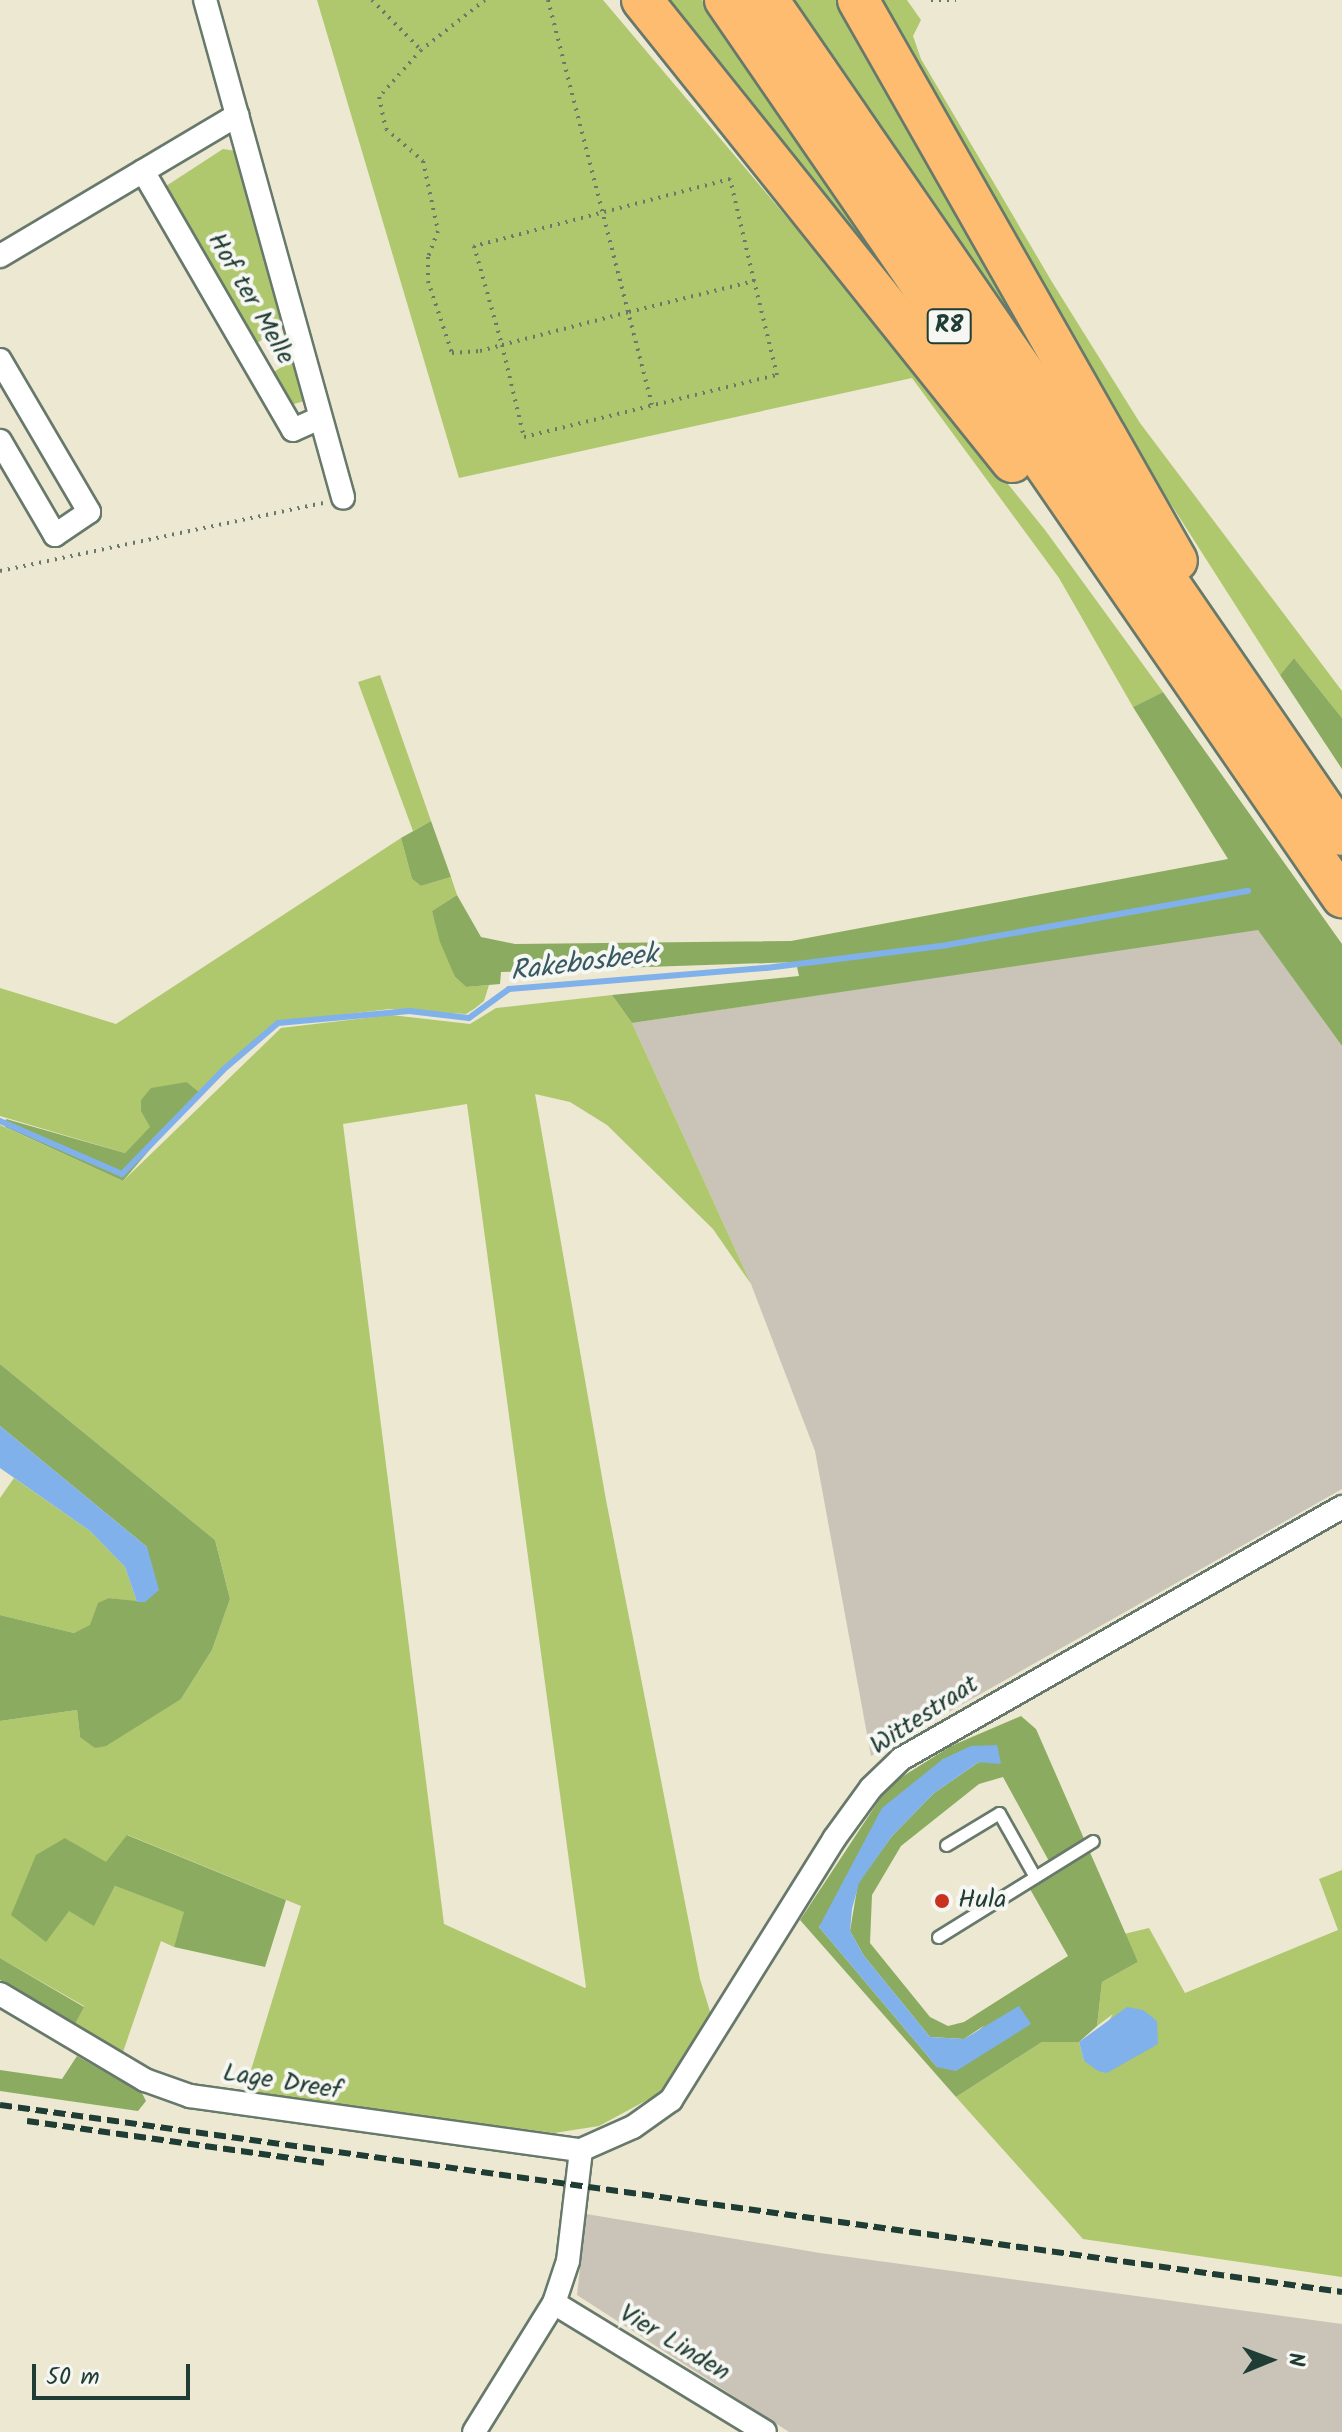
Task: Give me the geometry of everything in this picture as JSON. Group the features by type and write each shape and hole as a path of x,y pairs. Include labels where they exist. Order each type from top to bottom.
{"highway":[{"name":"R8","path":"642,0 864,281 938,365 1116,599 1188,646"},
{"name":"R8","path":"725,0 1188,646 1342,835"},
{"name":"R8","path":"768,0 1188,646 1342,897"},
{"name":"R8","path":"858,0 1169,538 1188,646"}],"street":[{"name":"Hof ter Melle","path":"205,0 343,498"},
{"path":"0,256 237,115"},
{"name":"Hof ter Melle","path":"143,171 293,430 320,418"},
{"path":"0,360 89,512 55,535 0,441"},
{"name":"Wittestraat","path":"581,2150 651,2118 671,2100 834,1839 871,1788 901,1759 1342,1507"},
{"name":"Lage Dreef","path":"0,1994 145,2080 190,2096 581,2150"},
{"path":"474,2432 554,2303 568,2261 581,2150"},
{"name":"Vier Linden","path":"554,2303 765,2432"}],"lane":[{"path":"946,1845 999,1813 1035,1877"},
{"path":"938,1937 1093,1841"}],"path":[{"path":"372,0 421,50"},
{"path":"485,0 421,50 379,97 386,129 423,161 438,231 428,257 428,281 444,340 452,353 502,345 754,281"},
{"path":"548,0 652,405"},
{"path":"931,0 956,0"},
{"path":"730,179 754,281 777,375 524,437 474,246 730,179"},
{"path":"0,571 343,498"}],"shaded area":[{"path":"1258,929 1342,1046 1342,1489 871,1756 815,1451 751,1284 632,1023"},
{"path":"586,2214 820,2253 1342,2324 1342,2432 789,2432 577,2295"}],"green space":[{"path":"317,0 603,0 921,376 1045,530 1163,692 1133,707 1059,578 912,378 459,478"},
{"path":"654,0 702,0 983,407"},
{"path":"793,0 845,0 1093,436 887,139"},
{"path":"870,0 907,0 921,20 913,36 921,59 1052,282 1140,423 1342,691 1342,718 1294,658 1280,675 1102,396"},
{"path":"223,149 236,151 283,326 254,345 163,188"},
{"path":"293,360 304,401 291,405 272,373"},
{"path":"1294,658 1342,718 1342,769 1280,675"},
{"path":"380,675 431,821 413,831 358,682"},
{"path":"1163,692 1342,944 1342,1046 1258,930 632,1023 612,995 799,976 796,962 501,972 500,984 466,987 455,977 440,942 432,911 457,895 481,937 515,944 791,941 1228,859 1133,707"},
{"path":"431,821 451,877 421,886 412,879 401,838"},
{"path":"401,838 412,879 421,886 451,877 457,895 432,911 455,977 466,987 489,985 484,1001 474,1009 466,1014 390,1009 278,1022 199,1092 187,1082 141,1100 151,1127 125,1153 0,1116 0,988 116,1024"},
{"path":"612,995 632,1023 751,1284 713,1229 607,1125 570,1102 535,1094 606,1500 700,1979 712,2018 662,2092 599,2126 554,2133 244,2093 301,1906 128,1835 106,1863 65,1838 70,1911 94,1925 115,1886 185,1912 174,1947 161,1941 123,2052 74,2026 84,2006 0,1958 0,1721 77,1710 80,1737 181,1699 212,1650 230,1599 215,1540 0,1364 0,1125 123,1181 281,1028 391,1015 470,1024 496,1008","holes":["467,1104 586,1987 444,1924 343,1124"]},
{"path":"187,1082 199,1092 123,1181 5,1127 6,1119 125,1153 150,1127 141,1111 141,1100 151,1088"},
{"path":"0,1364 215,1540 230,1599 212,1650 181,1699 106,1746 95,1748 80,1737 77,1710 0,1721 0,1615 74,1633 90,1625 98,1603 109,1598 145,1602 147,1547 0,1426"},
{"path":"14,1478 90,1531 125,1567 137,1602 109,1598 90,1626 74,1633 0,1615 0,1498"},
{"path":"1021,1716 1036,1729 1138,1962 1102,1982 1097,2026 1079,2042 1042,2042 956,2097 800,1920 889,1785 951,1746","holes":["943,1759 979,1762 934,1793 892,1836 858,1883 850,1931 864,1956 930,2037 964,2039 985,2025 937,2067 819,1927","1003,1777 1056,1874 1030,1889 1068,1956 964,2022 948,2026 930,2017 870,1943 872,1895 901,1846 979,1784"]},
{"path":"127,1835 286,1900 265,1967 174,1947 184,1912 115,1886 94,1926 69,1911 46,1942 11,1915 36,1855 65,1838 106,1862"},
{"path":"1342,1870 1342,2277 1083,2239 956,2097 1042,2042 1079,2042 1084,2061 1113,2014 1097,2026 1102,1982 1138,1962 1124,1934 1149,1928 1185,1993 1338,1930 1319,1879"},
{"path":"0,1958 84,2007 74,2026 0,1980"},
{"path":"77,2056 142,2093 146,2101 138,2111 0,2091 0,2070 62,2079"}],"water":[{"path":"0,1426 147,1547 159,1590 145,1602 137,1602 125,1567 90,1531 0,1468"},
{"path":"997,1745 1001,1764 979,1762 934,1793 892,1836 859,1883 852,1909 850,1931 864,1956 930,2037 964,2039 1019,2006 1031,2024 956,2071 937,2067 819,1927 882,1808 943,1759 971,1746"},
{"path":"1127,2007 1143,2010 1157,2021 1158,2044 1107,2073 1098,2071 1084,2061 1079,2042"}],"waterway":[{"name":"Rakebosbeek","path":"0,1121 122,1174 223,1070 278,1023 409,1011 469,1018 509,989 766,968 947,945 1248,891"}],"railway":[{"path":"0,2105 1342,2292"},
{"path":"27,2121 324,2163"}],"place":[{"name":"Hula","path":"942,1901"}]}
